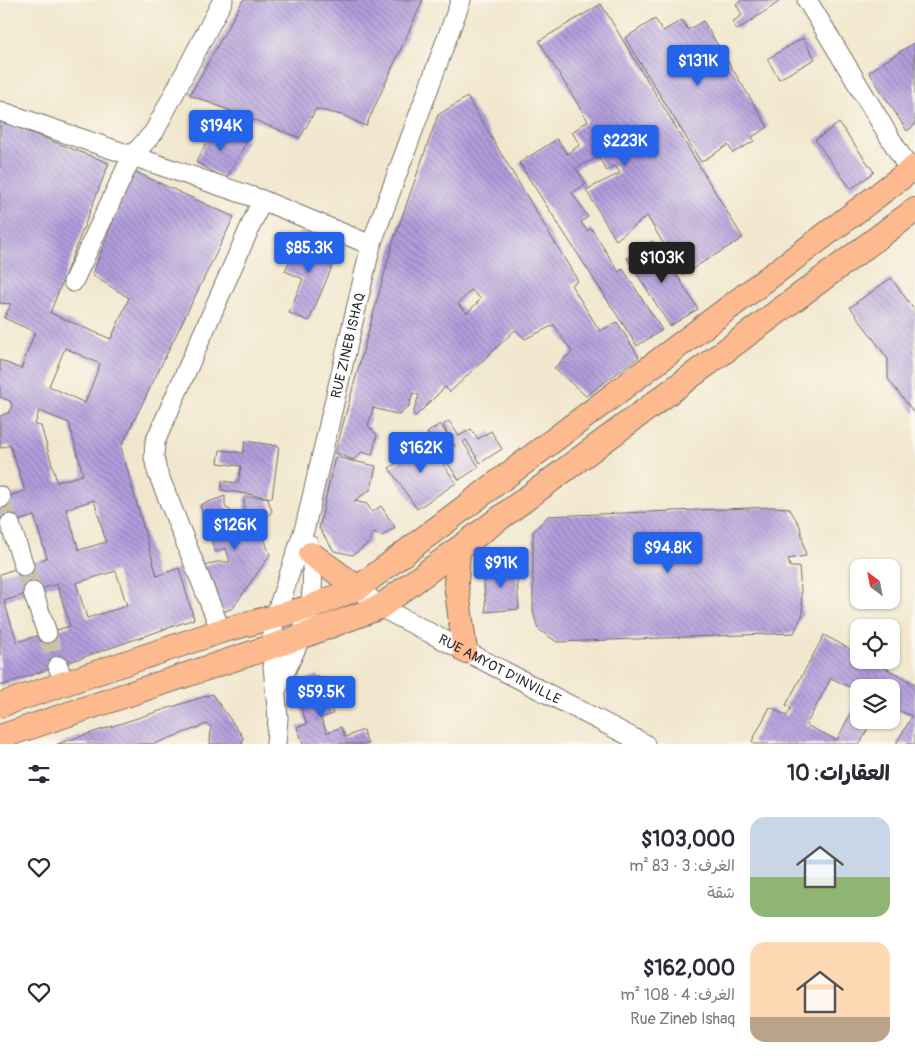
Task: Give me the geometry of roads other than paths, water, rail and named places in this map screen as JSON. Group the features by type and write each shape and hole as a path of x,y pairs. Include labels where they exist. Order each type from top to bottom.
{"main road":[{"path":"0,705 61,675 311,607 358,588 912,169"},
{"path":"0,737 302,636 380,607 915,210"},
{"path":"458,549 456,584 465,651"},
{"path":"311,554 358,588"}],"street":[{"path":"73,282 132,156 154,132 223,0"},
{"name":"RUE ZINEB ISHAQ","path":"278,718 271,645 275,617 305,527 371,245 461,0"},
{"path":"808,0 912,169"},
{"path":"0,111 262,200 371,245"},
{"path":"221,631 157,471 154,457 155,442 262,200"},
{"path":"10,524 24,566"},
{"name":"RUE ZINEB ISHAQ","path":"276,690 302,636 311,607 311,554 305,527"},
{"name":"RUE AMYOT D'INVILLE","path":"358,588 380,607 645,744"},
{"path":"33,592 47,633"},
{"path":"276,744 278,718"},
{"path":"278,718 291,744"}],"tunnel":[{"path":"1,498 10,524"},
{"path":"24,566 33,592"},
{"path":"47,633 58,666"}]}
